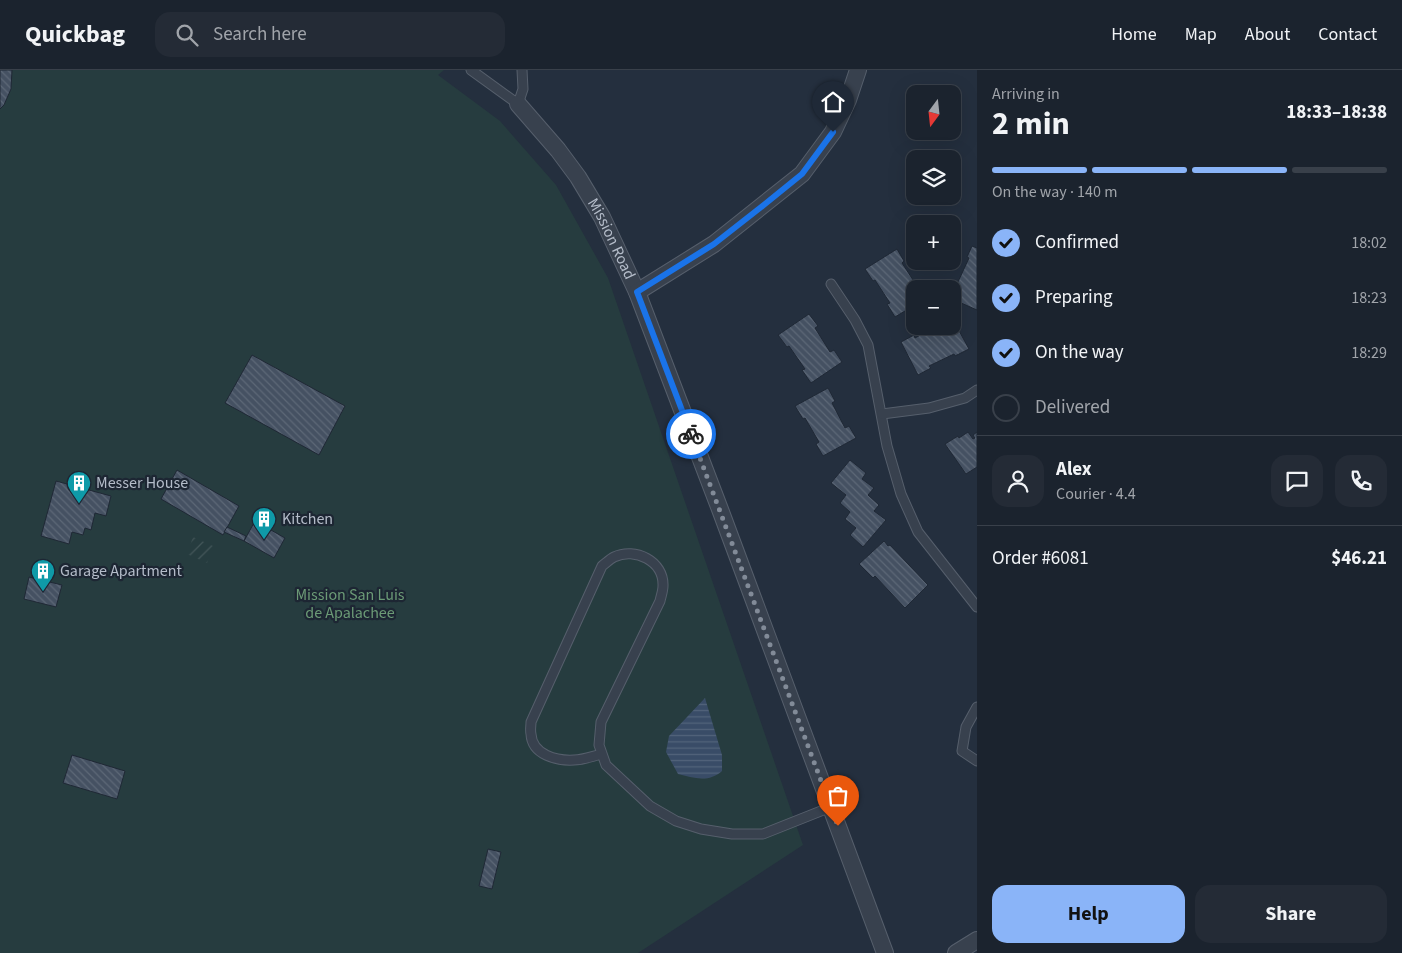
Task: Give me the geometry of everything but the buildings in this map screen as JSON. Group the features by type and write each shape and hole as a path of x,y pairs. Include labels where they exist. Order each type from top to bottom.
{"street":[{"path":"637,292 714,244 802,174 833,132 848,100 858,70"},
{"name":"Mission Road","path":"518,104 558,150 578,177 602,217 637,292 885,953"},
{"path":"956,953 977,940"}],"lane":[{"path":"471,70 518,104 523,89 522,70"},
{"path":"831,284 855,320 868,345 887,446 901,494 918,532 977,607"},
{"path":"882,414 929,408 964,398 977,390"},
{"path":"602,754 576,760 556,760 542,754 534,745 530,735 532,722 602,566 615,556 630,554 644,556 654,563 660,572 663,585 660,601 601,722 599,745 602,754 606,766 650,806 676,821 701,829 732,834 764,834 831,807"},
{"path":"977,707 966,727 962,751 977,762"}],"green space":[{"name":"Mission San Luis de Apalachee","path":"0,70 444,70 438,75 500,121 556,185 608,278 803,845 638,953 0,953"},
{"path":"193,537 213,546 207,563 187,554"}],"water":[{"path":"705,698 722,755 722,771 717,775 706,778 695,778 678,774 666,752 669,736"}],"way so far":[{"path":"691,434 838,826"}],"place":[{"name":"Messer House","path":"79,504"},
{"name":"Kitchen","path":"264,540"},
{"name":"Garage Apartment","path":"43,592"}],"route":[{"path":"691,434 637,292 714,244 802,174 833,132"}]}
